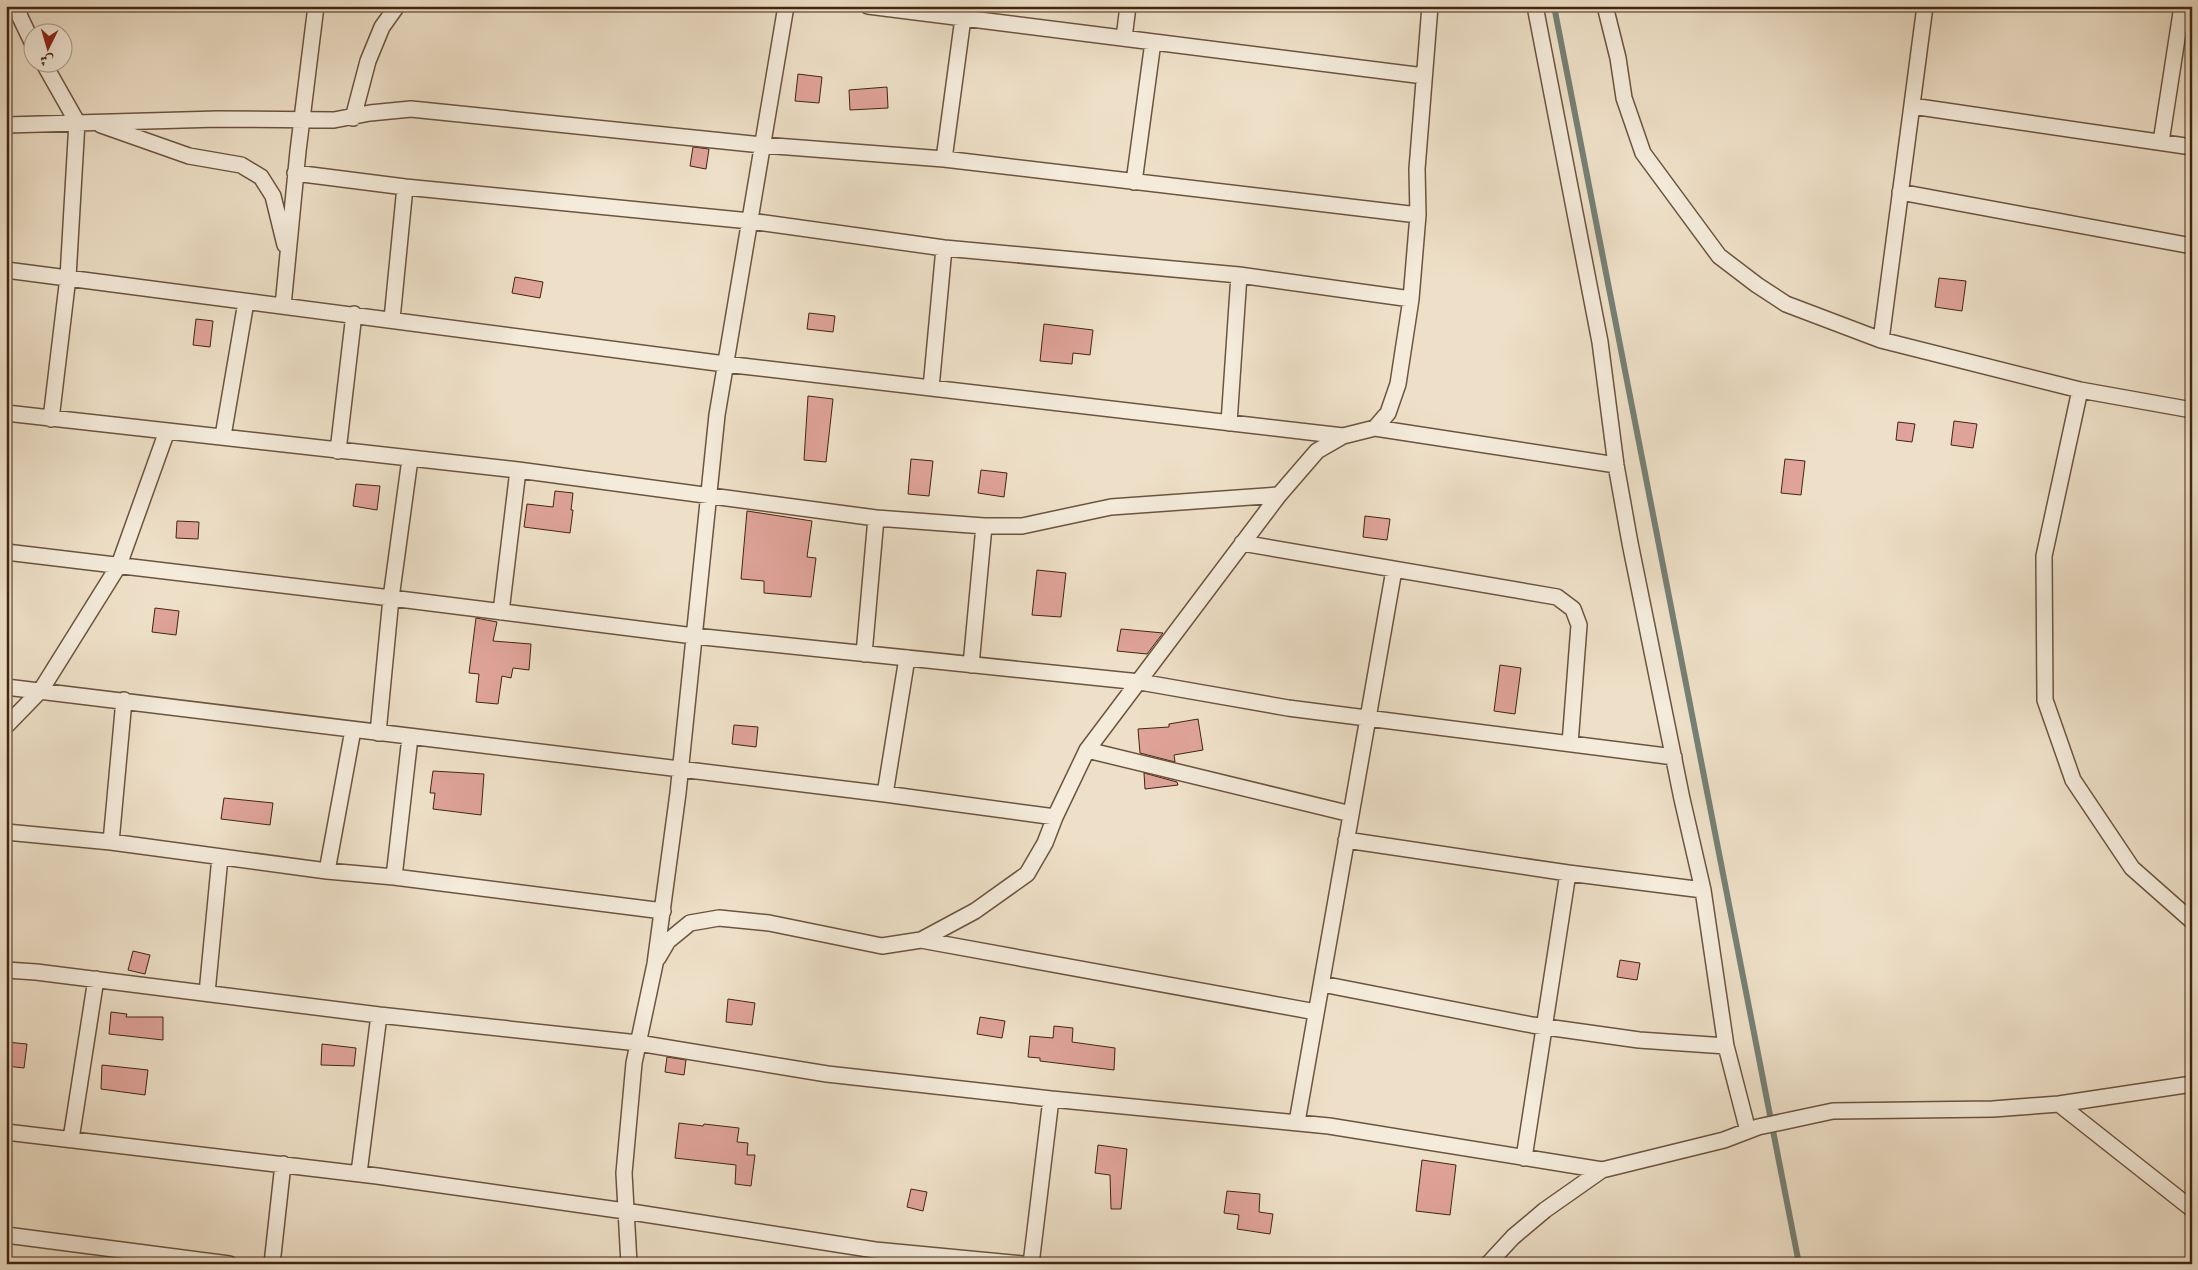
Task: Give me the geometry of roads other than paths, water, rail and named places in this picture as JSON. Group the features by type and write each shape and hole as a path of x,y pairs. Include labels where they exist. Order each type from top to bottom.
{"street":[{"path":"18,6 22,22"},
{"path":"283,306 295,173 316,6"},
{"path":"353,118 368,61 382,27 397,6"},
{"path":"629,1264 624,1173 634,1063 655,964 681,770 716,415 786,6"},
{"path":"868,6 945,11 963,18 1424,76"},
{"path":"1124,38 1128,6"},
{"path":"1375,428 1388,413 1398,384 1411,299 1418,215 1417,168 1430,6"},
{"path":"1535,6 1600,342 1616,465 1630,543 1703,890 1726,1046 1748,1131"},
{"path":"1605,6 1618,58 1624,98 1643,153 1719,256 1786,304 1881,340 2080,390 2192,410"},
{"path":"1881,340 1925,6"},
{"path":"2161,142 2182,6"},
{"path":"944,159 963,18"},
{"path":"1134,182 1152,42"},
{"path":"50,72 84,121 189,156 241,166 261,177 274,196 288,258"},
{"path":"1912,106 2192,147"},
{"path":"6,125 84,121 334,120 411,109 762,145 944,159 1418,215"},
{"path":"51,419 84,121"},
{"path":"295,173 404,187 750,221 944,248 1239,275 1411,299"},
{"path":"392,319 404,187"},
{"path":"1900,192 2192,246"},
{"path":"931,388 944,248"},
{"path":"6,270 725,364 1343,436"},
{"path":"1229,422 1239,275"},
{"path":"223,436 246,302"},
{"path":"338,451 354,314"},
{"path":"2080,390 2044,556 2045,700 2074,780 2132,868 2192,921"},
{"path":"6,413 518,470 876,518 984,526 1022,526 1111,507 1279,495"},
{"path":"655,964 668,941 690,923 719,918 769,922 882,946 921,940 976,912 1027,874 1045,843 1055,817 1087,750 1279,495 1317,451 1343,436 1375,428 1616,465"},
{"path":"6,726 41,690 119,565 167,431"},
{"path":"378,733 391,598 410,459"},
{"path":"502,612 518,470"},
{"path":"864,654 876,518"},
{"path":"971,665 984,526"},
{"path":"1242,543 1557,597 1573,608 1579,625 1570,744"},
{"path":"6,552 694,636 1140,682 1288,708 1674,757"},
{"path":"1297,1122 1394,570"},
{"path":"885,794 907,658"},
{"path":"6,687 885,794 1055,817"},
{"path":"111,842 124,700"},
{"path":"327,871 353,730"},
{"path":"394,877 410,737"},
{"path":"1087,750 1351,814"},
{"path":"6,832 111,842 327,871 394,877 663,911"},
{"path":"1346,840 1568,873 1703,890"},
{"path":"207,993 220,857"},
{"path":"1524,1158 1568,873"},
{"path":"921,940 1316,1012"},
{"path":"6,970 96,979 379,1015 638,1044 827,1074 1051,1099 1297,1122 1602,1170"},
{"path":"71,1139 96,979"},
{"path":"1322,984 1544,1027 1640,1040 1726,1046"},
{"path":"359,1173 379,1015"},
{"path":"1488,1264 1513,1237 1545,1210 1602,1170 1724,1140 1748,1131 1833,1111 1993,1109 2059,1104 2192,1084"},
{"path":"1031,1264 1051,1099"},
{"path":"2059,1104 2192,1209"},
{"path":"6,1132 359,1173 625,1211 875,1250 1023,1264"},
{"path":"272,1264 283,1164"},
{"path":"6,1235 109,1256 229,1264"}],"waterway":[{"path":"1554,6 1799,1264"}]}
